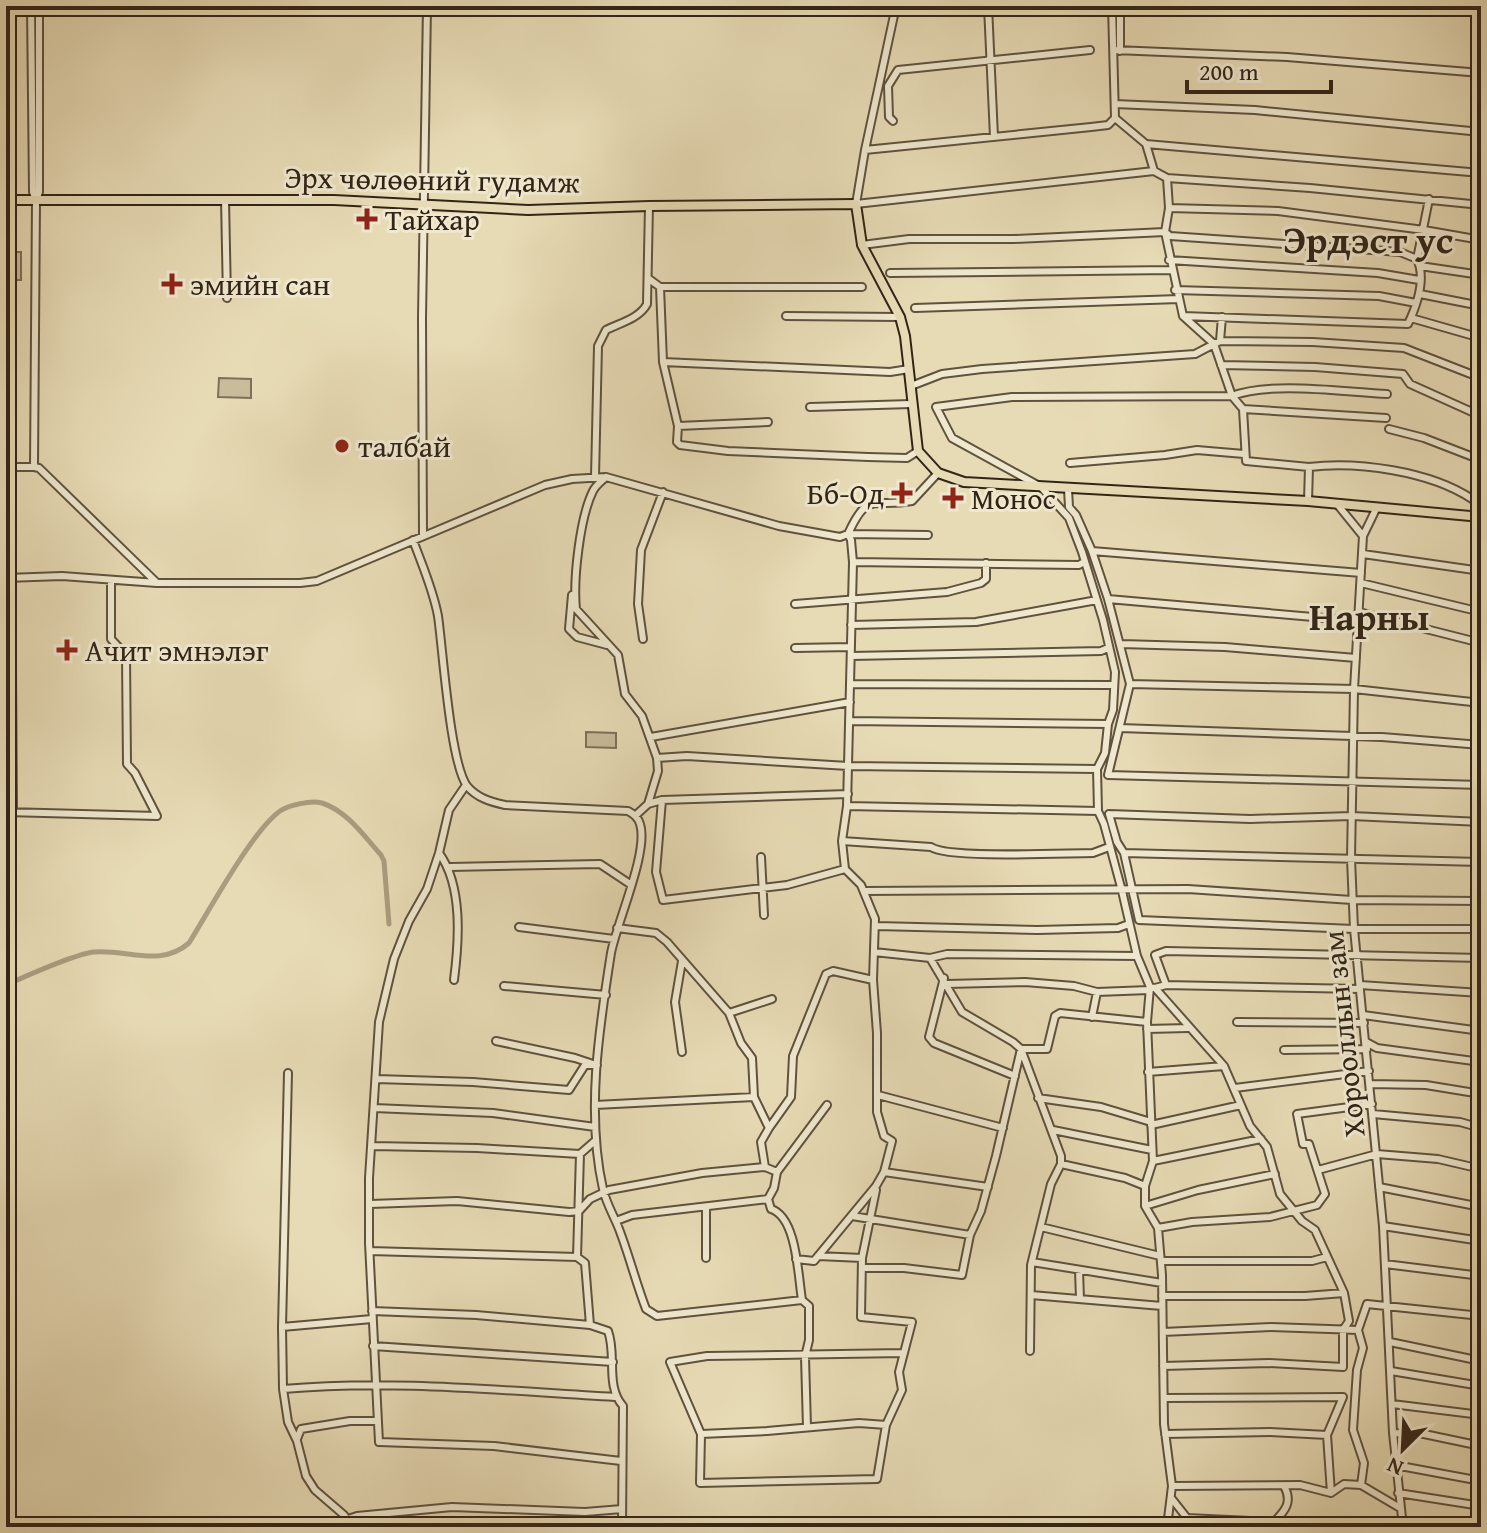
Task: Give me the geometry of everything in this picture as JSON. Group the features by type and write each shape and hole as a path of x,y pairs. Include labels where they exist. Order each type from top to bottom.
{"main road":[{"name":"Эрх чөлөөний гудамж","path":"6,200 225,199 425,203 528,210 856,204"},
{"path":"856,204 862,245 900,317 918,451 938,473 964,482 1308,501 1481,517"}],"street":[{"path":"31,6 33,192 36,200"},
{"path":"34,467 39,6"},
{"path":"423,535 422,318 427,6"},
{"path":"896,6 856,204 1154,171 1167,178 1481,205"},
{"path":"988,6 994,137"},
{"path":"1112,6 1117,50"},
{"path":"865,150 1108,125 1115,118 1120,6"},
{"path":"893,121 889,117 888,86 898,70 1090,50"},
{"path":"1117,50 1287,57 1481,73"},
{"path":"1115,104 1255,110 1481,132"},
{"path":"1115,118 1146,144 1154,171"},
{"path":"1146,144 1481,173"},
{"path":"1167,178 1169,208 1165,232 1175,290 1183,316 1217,342"},
{"path":"225,199 227,298"},
{"path":"1183,316 1408,324 1420,294 1418,262 1429,199"},
{"path":"595,477 600,338 606,330 644,310 649,279 649,206"},
{"path":"1169,208 1278,211 1481,240"},
{"path":"862,245 909,239 1014,239 1165,232 1170,236 1400,252 1418,262 1481,275"},
{"path":"1169,260 1378,273 1419,280"},
{"path":"890,273 1173,270"},
{"path":"649,279 660,287 862,287"},
{"path":"660,287 663,362 680,445 907,458 918,451"},
{"path":"1175,290 1379,296 1416,303"},
{"path":"1420,294 1481,306"},
{"path":"915,308 1179,299"},
{"path":"786,316 900,317"},
{"path":"1222,317 1217,342 1221,365 1232,396 1243,409 1244,454 1248,463 1309,467 1325,465 1402,472 1461,492 1472,499"},
{"path":"1411,318 1481,338"},
{"path":"911,386 942,374 982,369 1195,354 1217,342 1313,342 1404,348 1481,378"},
{"path":"663,362 890,372 909,369"},
{"path":"1221,365 1315,367 1403,374 1410,384 1481,416"},
{"path":"1163,1366 1269,1363 1343,1367 1343,1330 1349,1321 1344,1293 1315,1230 1302,1221 1280,1194 1267,1147 1250,1126 1224,1066 1151,988 1137,956 1099,812 1097,769 1105,753 1113,710 1115,672 1097,600 1069,518 1041,487 952,438 936,407 1012,397 1232,396 1246,391 1278,389 1387,394"},
{"path":"810,407 911,404"},
{"path":"1243,409 1386,418"},
{"path":"678,426 768,422"},
{"path":"1389,429 1424,438 1481,460"},
{"path":"1070,463 1197,450 1244,454"},
{"path":"6,467 39,468 157,583"},
{"path":"1308,501 1309,467"},
{"path":"848,534 862,508 877,502 912,501 938,473"},
{"path":"6,578 62,576 157,583 317,581 545,485 595,477 606,477 779,526 828,536 928,535"},
{"path":"606,477 594,489 586,512 569,629 577,637 611,646"},
{"path":"1068,489 1069,507 1076,515 1092,551 1108,599 1130,684 1108,775 1481,785"},
{"path":"643,639 638,604 641,550 663,492"},
{"path":"1337,504 1363,536"},
{"name":"Хорооллын зам","path":"1377,507 1363,536 1354,689 1352,900 1383,1226 1395,1465 1402,1526"},
{"path":"796,1259 814,1261 852,1216 884,1172 892,1141 884,1136 877,1112 873,980 876,926 864,891 845,869 842,841 848,794 853,562 848,534"},
{"path":"413,540 423,562 437,612 452,723 466,785 486,801 505,805 628,811 636,815 642,834 614,939 597,1065 595,1127 603,1192 646,1309 657,1316 802,1300"},
{"path":"1092,551 1361,573"},
{"path":"1363,554 1481,571"},
{"path":"853,562 1079,565 1084,562"},
{"path":"795,604 956,591 986,579 986,563"},
{"path":"6,650 12,668 10,812 157,816 135,773 127,764 126,655 111,639 111,580"},
{"path":"1361,583 1481,612"},
{"path":"573,586 576,609 618,655 625,694 642,716 651,737 658,771 648,804"},
{"path":"1108,599 1359,621"},
{"path":"851,625 976,622 1097,600"},
{"path":"1359,612 1481,643"},
{"path":"1121,644 1225,647 1356,658"},
{"path":"795,648 851,647"},
{"path":"851,656 1101,651 1123,654"},
{"path":"850,684 1113,685"},
{"path":"1130,684 1354,689 1481,703"},
{"path":"651,737 850,702"},
{"path":"849,721 1108,724"},
{"path":"1120,728 1354,736 1481,745"},
{"path":"657,758 721,757 848,766 1097,769"},
{"path":"466,785 449,810 427,889 409,921 388,980 379,1022 370,1204 379,1442 494,1446 621,1461"},
{"path":"636,815 648,804 662,800 848,794"},
{"path":"662,800 656,876 663,900 763,889 802,882 845,869"},
{"path":"847,806 1250,819 1352,816 1481,822"},
{"path":"1109,814 1117,842 1124,853 1139,920 1354,929 1481,929"},
{"path":"842,841 931,847 937,851 960,853 1093,853 1109,847"},
{"path":"439,853 450,867 459,935 454,980"},
{"path":"1124,853 1481,862"},
{"path":"761,857 764,915"},
{"path":"450,867 600,864 630,884"},
{"path":"864,891 1188,889 1352,900 1481,901"},
{"path":"876,926 1037,930 1118,928 1129,924"},
{"path":"519,927 614,939"},
{"path":"617,928 656,933 729,1013 737,1034 752,1058 754,1097 769,1128"},
{"path":"1166,985 1155,955 1166,951 1481,958"},
{"path":"874,952 930,958 947,954 1137,956"},
{"path":"930,958 962,1012 1021,1049 1053,1130 1061,1164 1051,1184 1032,1262 1030,1351"},
{"path":"682,961 675,1002 682,1052"},
{"path":"765,1167 761,1142 791,1097 793,1056 826,974 833,971 873,980"},
{"path":"946,981 1025,982 1074,986 1097,992 1166,985 1360,987 1481,993"},
{"path":"946,981 929,1037 934,1043 1015,1076"},
{"path":"504,986 606,995"},
{"path":"1151,988 1147,1026 1153,1161 1145,1186 1145,1206 1158,1228 1161,1258 1165,1434 1172,1486 1167,1527"},
{"path":"1092,1017 1097,992"},
{"path":"729,1013 772,999"},
{"path":"1021,1049 1047,1049 1055,1016 1060,1013 1147,1026 1188,1028"},
{"path":"1237,1022 1363,1019 1481,1031"},
{"path":"1284,1050 1366,1045 1480,1062 1481,1038"},
{"path":"496,1041 597,1065"},
{"path":"862,1268 904,1268 962,1275 970,1235 988,1187 1021,1049"},
{"path":"376,1079 473,1082 569,1090 585,1065 597,1065"},
{"path":"1148,1072 1224,1066"},
{"path":"1235,1088 1369,1071"},
{"path":"288,1073 283,1389 288,1422 297,1441 306,1476 315,1490 348,1519 352,1527"},
{"path":"1370,1084 1426,1085 1481,1094"},
{"path":"878,1095 1003,1128"},
{"path":"595,1105 754,1097"},
{"path":"1038,1098 1101,1107 1151,1123 1241,1105"},
{"path":"1158,1228 1192,1222 1270,1217 1317,1205 1325,1194 1309,1144 1303,1144 1297,1114 1372,1104"},
{"path":"807,1427 805,1357 809,1340 809,1306 802,1300 790,1226 780,1212 771,1209 768,1199 777,1172 827,1105"},
{"path":"374,1108 493,1113 595,1127"},
{"path":"1373,1114 1460,1122 1481,1128"},
{"path":"1053,1130 1152,1150"},
{"path":"1153,1161 1261,1139"},
{"path":"372,1146 580,1154 596,1140"},
{"path":"577,1257 580,1154"},
{"path":"1318,1170 1377,1154 1438,1159 1481,1169"},
{"path":"1061,1164 1125,1178 1145,1186"},
{"path":"370,1204 457,1201 569,1212 579,1211 590,1199 603,1192 702,1173 765,1167 777,1172"},
{"path":"884,1172 988,1187"},
{"path":"1145,1206 1198,1190 1275,1174"},
{"path":"876,1186 862,1258 861,1317 912,1322 899,1372 902,1390 886,1425 877,1479 700,1483 701,1434 670,1362 723,1356 903,1353"},
{"path":"1379,1187 1481,1207"},
{"path":"616,1221 632,1215 768,1199"},
{"path":"706,1207 706,1258"},
{"path":"852,1216 970,1235"},
{"path":"1383,1226 1481,1241"},
{"path":"1041,1227 1161,1258 1312,1261 1327,1257"},
{"path":"370,1251 577,1257 585,1263 590,1325"},
{"path":"818,1256 862,1258"},
{"path":"1032,1262 1162,1283"},
{"path":"1385,1264 1481,1276"},
{"path":"1079,1270 1080,1299"},
{"path":"1162,1296 1344,1293"},
{"path":"1031,1295 1162,1306"},
{"path":"1361,1485 1364,1463 1353,1430 1357,1370 1363,1348 1358,1330 1367,1304 1481,1316"},
{"path":"282,1327 372,1315 476,1315 590,1325 608,1331 612,1340 615,1397 623,1406 622,1527"},
{"path":"1163,1332 1271,1327 1358,1330"},
{"path":"1390,1342 1481,1361"},
{"path":"373,1346 613,1362"},
{"path":"1391,1371 1481,1386"},
{"path":"283,1389 446,1386 615,1397"},
{"path":"1164,1398 1343,1397 1327,1435 1331,1493"},
{"path":"1392,1404 1481,1415"},
{"path":"297,1441 301,1429 350,1421 378,1421"},
{"path":"701,1434 859,1423 886,1425"},
{"path":"1165,1434 1270,1432 1327,1435"},
{"path":"1393,1433 1424,1434 1481,1446"},
{"path":"1395,1465 1481,1481"},
{"path":"1172,1486 1300,1485 1331,1493 1344,1484 1361,1485 1400,1508"},
{"path":"1172,1499 1187,1518 1274,1522 1287,1509 1289,1494 1284,1486"},
{"path":"1398,1493 1481,1506"},
{"path":"348,1519 452,1507 585,1512 622,1509"},
{"path":"1402,1526 1430,1527"}],"shaded area":[{"path":"6,252 21,252 21,280 6,280"},
{"path":"219,378 251,379 251,398 218,397"},
{"path":"586,732 616,733 616,748 586,747"}],"waterway":[{"path":"6,985 94,952 155,956 178,950 189,943 244,853 269,821 284,809 306,803 322,803 339,812 381,855 389,924"}],"place":[{"name":"Тайхар","path":"367,219"},
{"name":"эмийн сан","path":"172,284"},
{"name":"талбай","path":"342,446"},
{"name":"Бб-Од","path":"902,493"},
{"name":"Монос","path":"953,498"},
{"name":"Ачит эмнэлэг","path":"67,650"}],"district":[{"name":"Эрдэст ус","path":"1368,239"},
{"name":"Нарны","path":"1369,616"}]}
